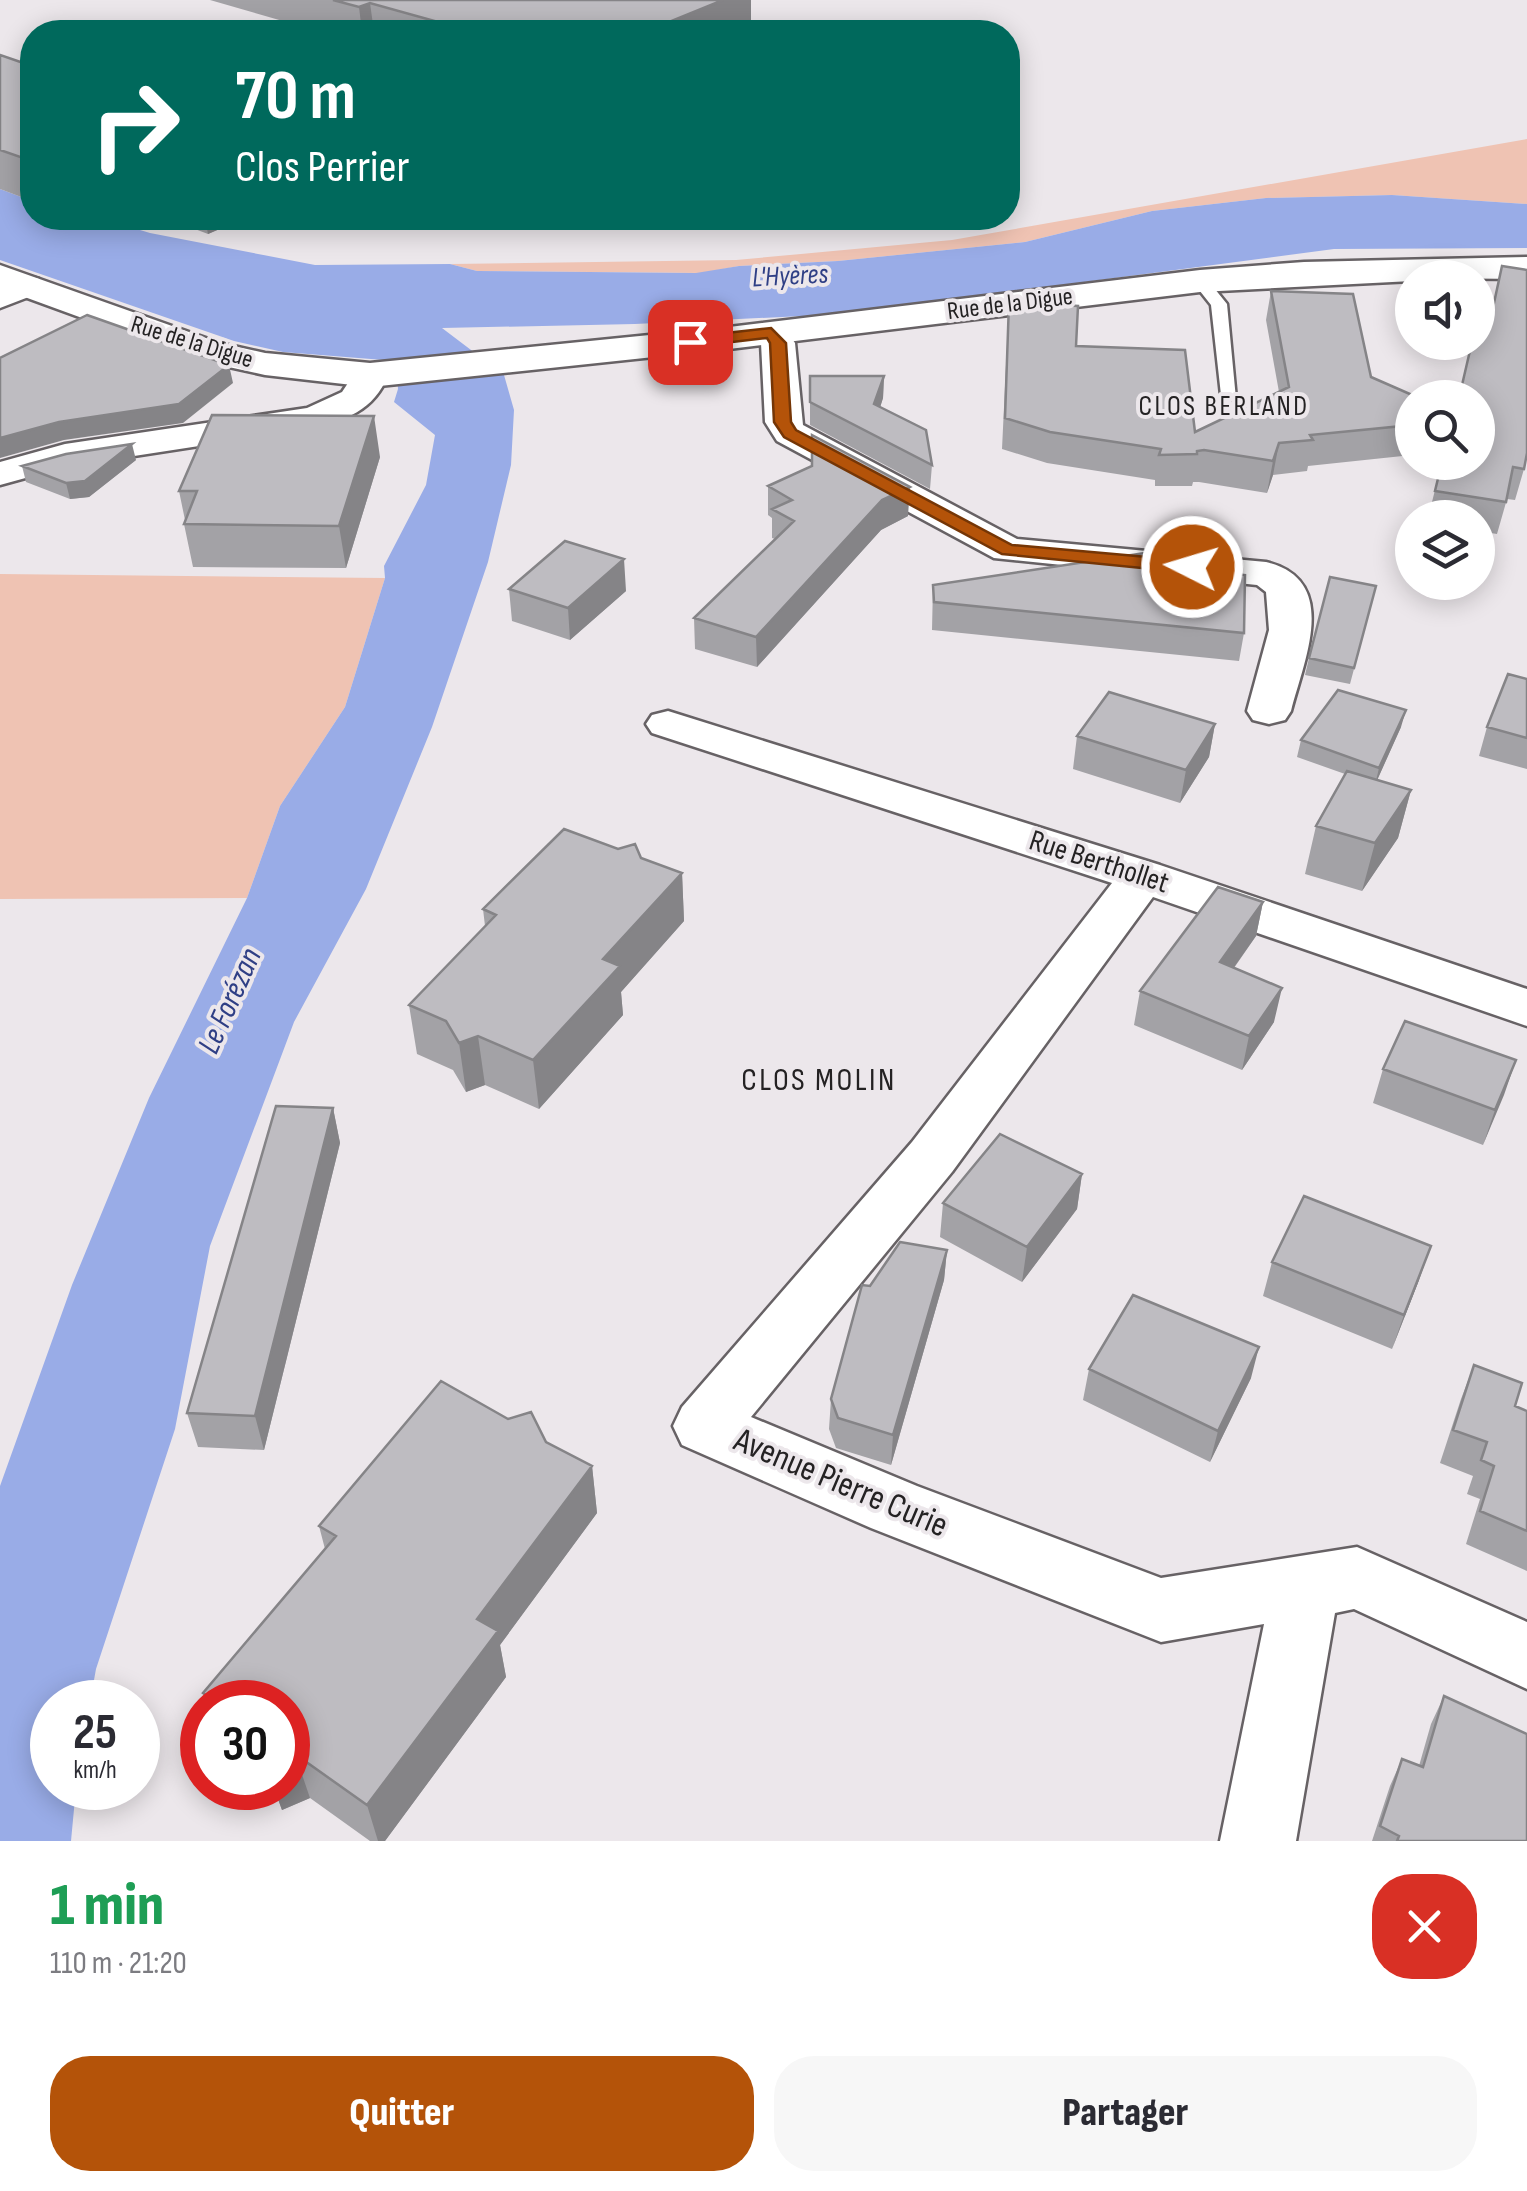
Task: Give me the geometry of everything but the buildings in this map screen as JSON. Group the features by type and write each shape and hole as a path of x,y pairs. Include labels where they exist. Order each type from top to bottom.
{"street":[{"name":"Rue de la Digue","path":"9,287 210,352 265,364 380,375 771,333 1200,280 1527,268"},
{"path":"771,333 778,343 782,422 790,433 1008,550 1266,574 1284,586 1292,606 1291,616 1269,711"},
{"path":"0,474 65,456 310,418 344,409 380,375"},
{"name":"Rue Berthollet","path":"668,724 1144,876 1527,1008"},
{"name":"Avenue Pierre Curie","path":"1144,876 932,1157 705,1426 894,1507 1161,1610 1357,1578 1527,1656"},
{"path":"1258,1841 1306,1585"}],"lane":[{"path":"1200,280 1219,304 1230,395"}],"shaded area":[{"path":"1527,139 1527,204 1392,195 1266,198 1152,211 1025,242 838,261 739,266 702,273 477,271 450,264 736,260 952,240"},
{"path":"0,574 385,578 345,707 280,806 247,898 0,899"}],"water":[{"path":"0,189 20,196 20,230 140,230 315,265 450,264 477,271 696,273 739,266 838,261 1025,242 1152,211 1266,198 1392,195 1527,204 1527,248 1334,249 843,314 442,328 504,375 514,410 511,465 488,562 432,727 366,889 294,1022 210,1246 175,1429 94,1680 30,1680 30,1810 74,1810 71,1841 0,1841 0,1486 72,1285 149,1098 247,898 280,806 345,707 385,578 384,566 426,485 435,435 394,402 398,389 396,361 283,352 234,341 0,260"}],"district":[{"name":"CLOS BERLAND","path":"1224,406"},
{"name":"CLOS MOLIN","path":"819,1080"}],"route":[{"path":"690,342 771,333 778,343 782,422 790,433 1008,550 1192,567"}],"water label":[{"name":"L'Hyères","path":"790,276"},
{"name":"Le Forézan","path":"230,1001"}]}
